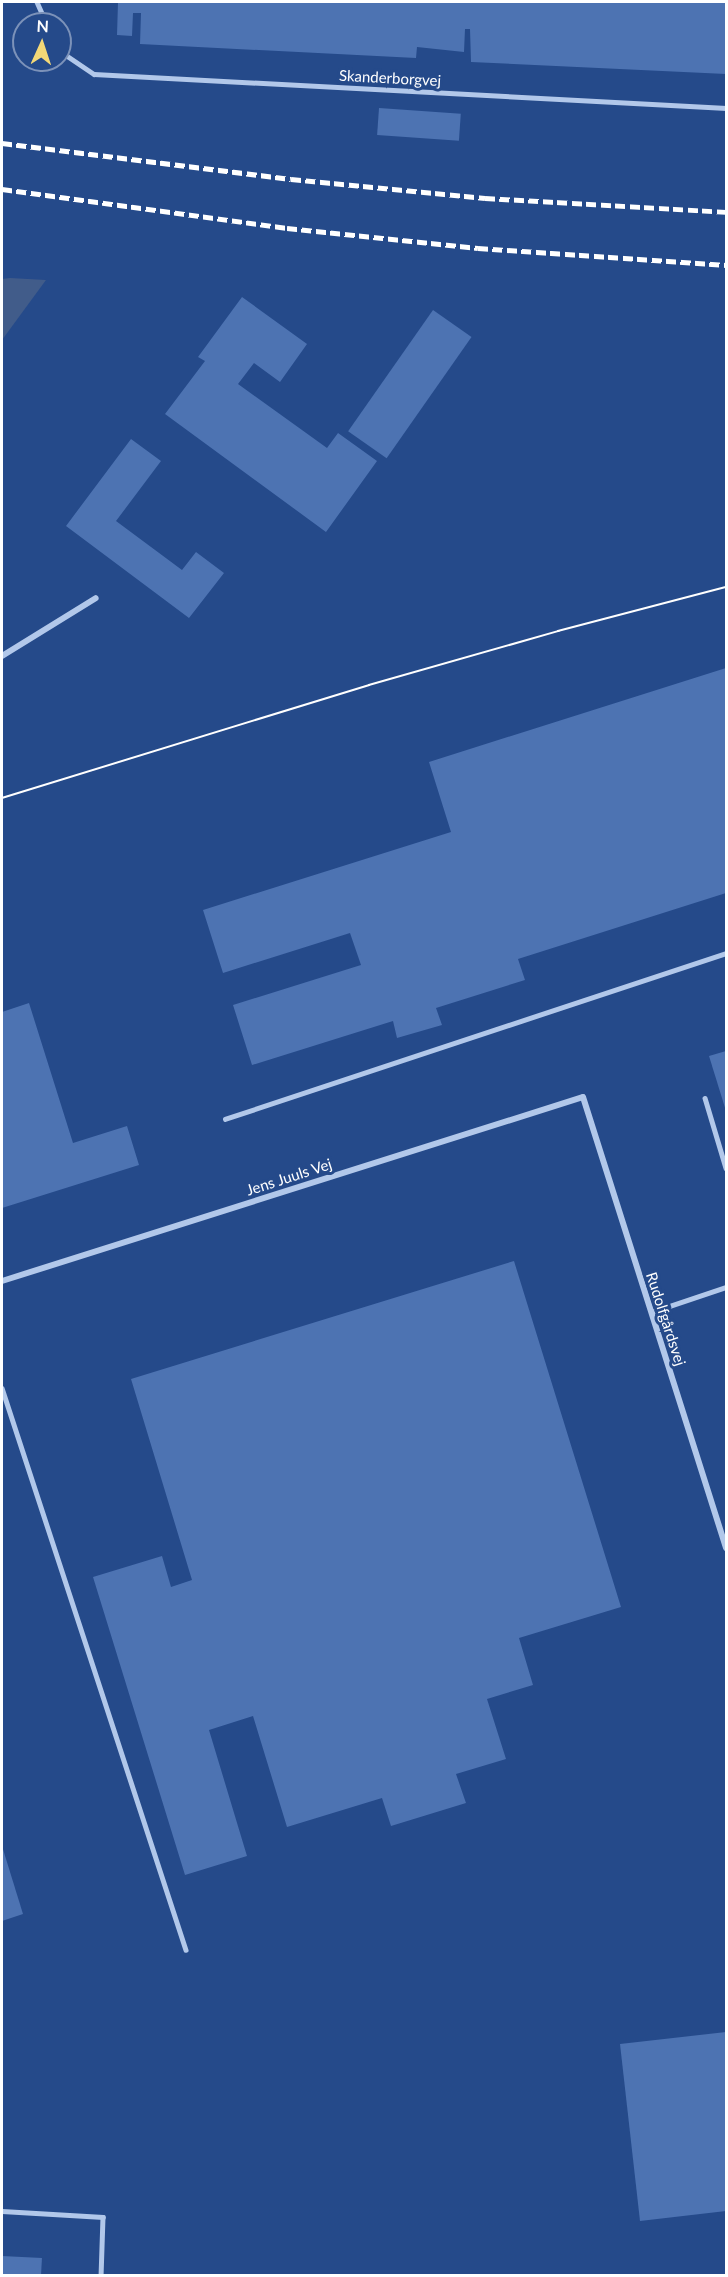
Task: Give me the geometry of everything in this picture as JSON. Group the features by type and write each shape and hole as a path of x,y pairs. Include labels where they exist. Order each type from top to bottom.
{"street":[{"path":"2,656 96,598"},
{"name":"Jens Juuls Vej","path":"2,1281 583,1096"},
{"name":"Rudolfgårdsvej","path":"583,1096 726,1548"}],"lane":[{"name":"Skanderborgvej","path":"72,59 94,74 726,108"},
{"path":"225,1119 726,953"},
{"path":"705,1098 726,1168"},
{"path":"652,1312 726,1287"},
{"path":"2,1388 186,1950"},
{"path":"2,2211 103,2217 101,2276"}],"water":[{"path":"2,279 46,280 2,340"}],"building":[{"path":"118,2 726,2 726,74 471,62 470,29 465,29 464,52 417,47 416,58 140,44 141,13 133,13 132,36 117,35"},
{"path":"379,108 461,114 459,141 377,135"},
{"path":"242,297 307,344 280,382 254,363 238,384 327,448 338,433 377,461 326,532 165,414 205,361 198,357"},
{"path":"433,310 472,337 387,458 348,431"},
{"path":"131,439 161,461 116,521 182,570 196,552 224,573 189,618 66,526"},
{"path":"726,668 726,893 518,959 525,980 436,1008 442,1025 397,1038 393,1021 252,1065 233,1005 361,965 350,933 223,973 203,910 451,832 429,762"},
{"path":"29,1003 73,1143 127,1126 139,1165 2,1208 2,1012"},
{"path":"726,1051 726,1111 709,1056"},
{"path":"514,1261 621,1607 519,1638 533,1685 487,1699 506,1759 456,1774 466,1803 391,1826 382,1798 287,1827 253,1716 209,1730 247,1856 185,1875 93,1577 162,1556 171,1587 192,1580 131,1379"},
{"path":"2,1846 23,1914 2,1921"},
{"path":"726,2032 726,2211 640,2221 620,2044"},
{"path":"2,2256 42,2258 41,2276 2,2276"}],"tram line":[{"path":"2,798 369,685 558,631 726,587"}],"railway":[{"path":"2,143 291,179 485,198 726,212"},
{"path":"2,189 287,228 478,248 726,265"}]}
